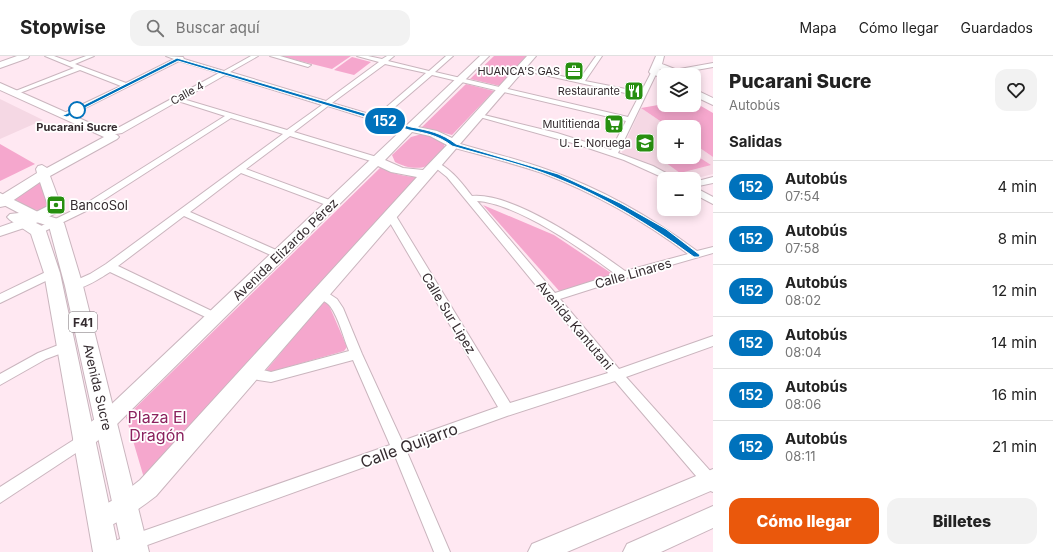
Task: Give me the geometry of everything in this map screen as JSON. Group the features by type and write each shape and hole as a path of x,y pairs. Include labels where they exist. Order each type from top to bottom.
{"main road":[{"path":"0,65 25,56"},
{"name":"Avenida Elizardo Pérez","path":"83,440 106,422 485,56"},
{"path":"99,520 125,506 148,488 532,56"},
{"path":"0,86 108,136"},
{"path":"701,86 713,92"},
{"path":"0,94 108,136"},
{"path":"701,96 713,102"},
{"path":"410,128 436,134 454,145"},
{"path":"34,224 1,200 42,172 108,136"},
{"path":"377,160 396,170 414,174 433,169"},
{"path":"0,232 34,224 56,216 42,172"},
{"name":"Avenida Sucre","path":"56,216 74,286 135,546"},
{"name":"F41","path":"34,224 52,274"},
{"name":"Avenida Sucre","path":"52,274 83,440 106,552"},
{"path":"540,552 712,482"},
{"path":"635,552 713,518"}],"street":[{"path":"48,56 125,85"},
{"path":"70,64 92,56"},
{"path":"169,56 177,60 410,128"},
{"path":"65,116 185,56"},
{"name":"Calle 4","path":"108,136 255,56"},
{"path":"273,56 308,65"},
{"path":"360,56 631,120"},
{"path":"74,286 89,280 110,267 391,56"},
{"path":"377,119 450,56"},
{"path":"581,82 599,56"},
{"path":"700,68 713,65"},
{"path":"15,93 80,68"},
{"path":"520,70 643,96"},
{"path":"614,153 643,96 657,73"},
{"path":"177,99 377,160"},
{"path":"56,216 85,208 231,115"},
{"path":"480,116 549,133 614,153 657,172"},
{"path":"454,145 535,168 593,191 643,218 696,255"},
{"path":"239,169 332,204"},
{"name":"Avenida Kantutani","path":"433,169 450,175 617,375 712,482"},
{"path":"701,183 713,180"},
{"path":"701,194 713,201"},
{"path":"469,199 477,198 492,200 553,227 586,247 623,275"},
{"path":"182,212 279,255"},
{"name":"Calle Sur Lipez","path":"391,216 506,410"},
{"name":"Calle Linares","path":"552,298 623,275 713,250"},
{"path":"110,267 214,317"},
{"path":"0,299 52,274"},
{"path":"321,294 333,302 339,311 356,354 399,449 442,552"},
{"name":"Calle Quijarro","path":"106,552 135,546 506,410 617,375 713,341"},
{"path":"0,380 42,356 66,347"},
{"path":"251,372 258,375 271,376 356,354"},
{"path":"0,496 83,440"}],"shaded area":[{"path":"0,99 43,120 0,139"},
{"name":"U. E. Noruega","path":"641,108 659,120 657,120 657,164 701,164 701,149 713,157 713,174 701,177 701,172 661,172 623,155 622,152"}],"green space":[{"path":"280,56 351,56 332,69"},
{"path":"494,56 526,56 500,86 470,79"},
{"path":"352,57 371,62 354,75 334,70"},
{"path":"466,84 494,91 452,135 422,127"},
{"path":"657,105 657,112 701,112 701,106 713,113 713,157 701,149 701,120 659,120 641,108"},
{"path":"422,134 429,135 443,142 445,147 434,160 427,166 419,168 402,165 395,162 392,155 411,137"},
{"path":"0,144 35,164 0,181"},
{"path":"701,159 711,165 684,172 679,172 668,164 701,164"},
{"name":"Plaza El Dragón","path":"382,166 394,173 417,177 144,478 126,417"},
{"path":"40,181 49,206 44,209 35,210 13,198"},
{"path":"483,205 554,235 614,275 561,293"},
{"path":"323,302 328,303 347,347 344,351 263,374"}],"bus line":[{"name":"152","path":"65,116 177,60 410,128 431,132 452,142 454,145 535,168 593,191 618,204 663,231 696,255"}],"place":[{"name":"HUANCA'S GAS","path":"574,71"},
{"name":"Restaurante","path":"634,91"},
{"name":"Pucarani Sucre","path":"77,110"},
{"name":"Multitienda","path":"614,124"},
{"name":"U. E. Noruega","path":"645,143"},
{"name":"BancoSol","path":"56,205"}]}
